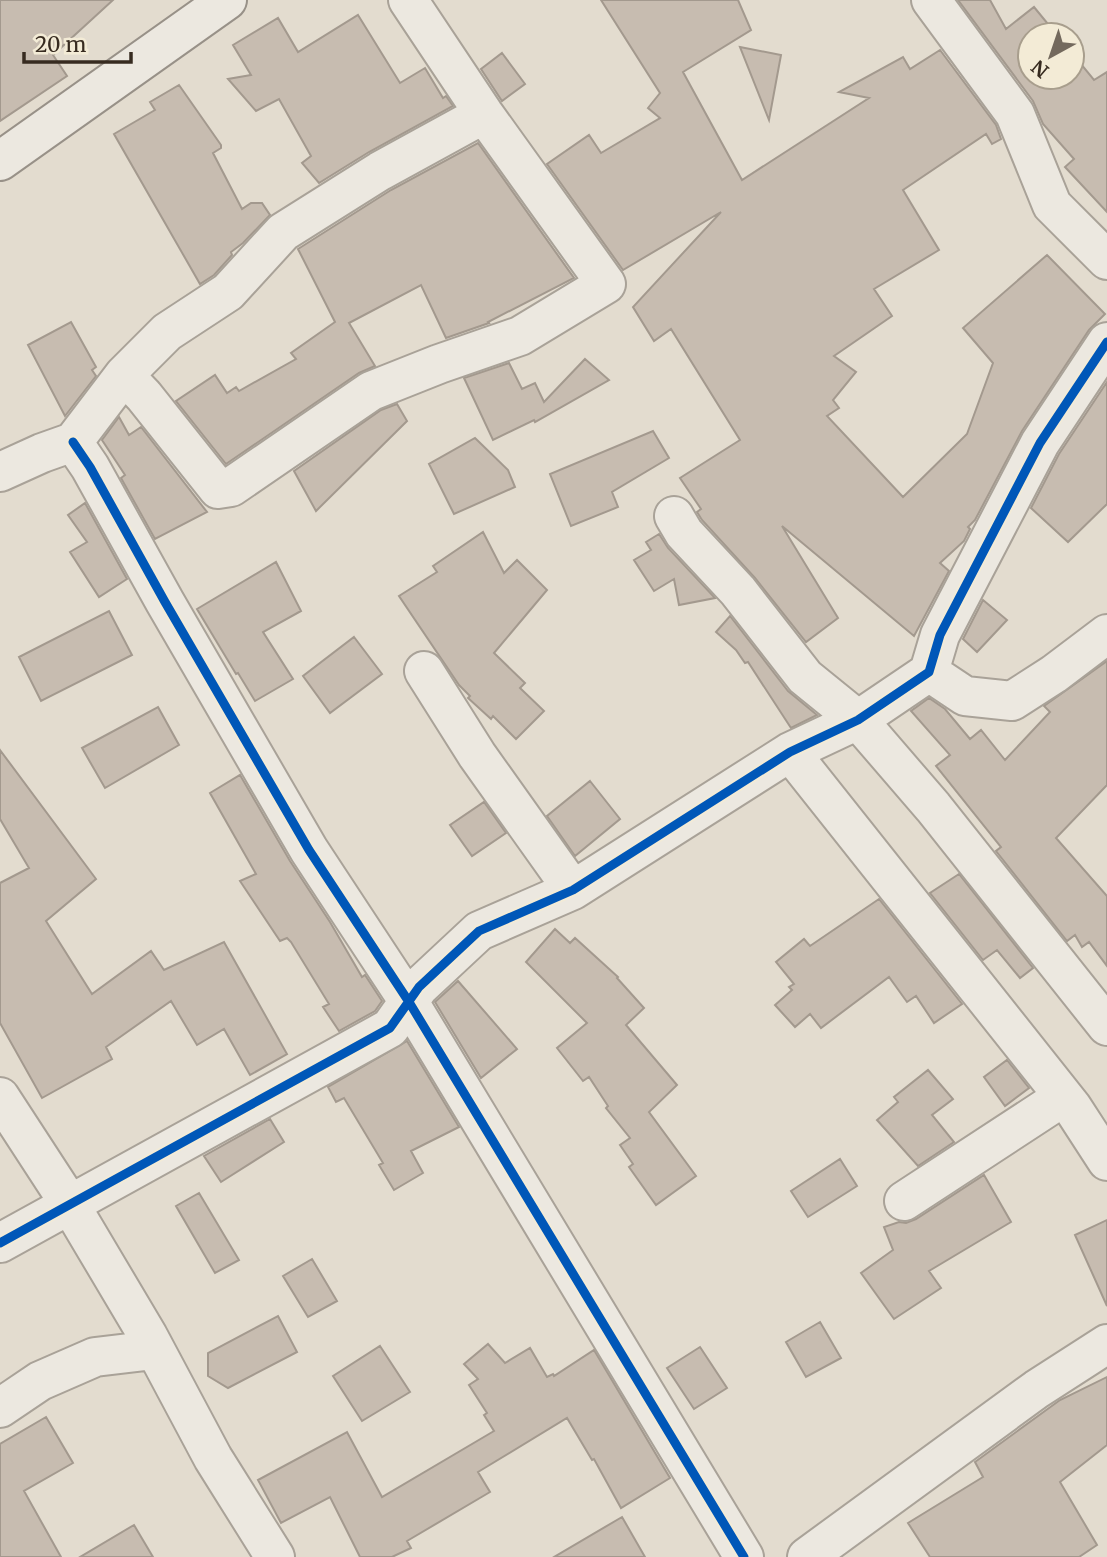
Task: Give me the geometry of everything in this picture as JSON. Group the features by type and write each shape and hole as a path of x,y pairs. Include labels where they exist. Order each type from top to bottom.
{"street":[{"path":"0,162 227,0"},
{"path":"124,375 218,489 232,487 371,391 520,336 606,284 484,114 408,0"},
{"path":"931,0 1015,114 1052,205 1107,260"},
{"path":"0,472 73,442 124,375 167,332 228,292 283,232 380,171 484,114"},
{"path":"0,1243 390,1028 419,987 479,931 573,890 790,752 858,720 929,672 940,635 1040,443 1107,342"},
{"path":"73,442 90,467 309,850 409,1002 744,1557"},
{"path":"674,516 684,533 738,591 805,677 858,720 933,807 1107,1026"},
{"path":"929,672 965,696 1012,701 1054,674 1107,634"},
{"path":"425,671 477,755 573,890"},
{"path":"790,752 1063,1097 1107,1161"},
{"path":"0,1097 69,1203 148,1336 213,1458 275,1557"},
{"path":"904,1201 1063,1097"},
{"path":"819,1554 1037,1389 1107,1344"},
{"path":"0,1408 40,1381 95,1357 154,1350"}],"building":[{"path":"0,0 113,0 53,55 67,76 0,121"},
{"path":"601,0 738,0 751,30 683,72 742,180 869,98 839,92 903,57 910,69 940,50 996,125 1001,139 992,144 986,134 903,190 939,250 874,289 892,316 834,356 856,372 833,400 839,408 827,416 903,497 967,434 993,363 963,328 1047,255 1105,314 1089,330 1022,431 975,520 968,527 970,529 964,541 940,563 949,571 914,636 782,526 838,618 806,642 755,578 702,520 697,512 701,509 680,478 740,440 671,329 654,341 633,307 721,212 623,270 547,164 589,135 601,153 660,118 648,108 660,93"},
{"path":"958,0 990,0 1006,29 1016,21 1016,78"},
{"path":"1034,7 1046,21 1016,21"},
{"path":"358,15 400,83 425,68 443,98 446,96 453,106 319,183 302,163 311,156 279,99 256,111 228,79 251,75 233,45 278,18 298,52"},
{"path":"740,47 781,55 769,120"},
{"path":"502,53 525,84 502,101 481,69"},
{"path":"1086,70 1094,80 1107,72 1107,212 1065,167 1074,159 1043,124 1026,91 1086,91"},
{"path":"179,85 221,145 221,148 213,153 242,209 251,203 262,203 270,215 231,252 232,255 214,275 200,284 114,134 155,110 150,102"},
{"path":"478,143 574,278 489,323 446,338 421,285 349,323 375,366 359,373 226,464 176,401 215,375 227,393 236,387 239,391 296,359 291,353 335,322 298,249 391,190"},
{"path":"71,322 96,367 92,370 96,376 65,416 28,345"},
{"path":"585,359 609,380 535,422 534,420 493,440 464,378 509,363 522,389 535,383 544,402"},
{"path":"1107,382 1107,504 1068,542 1031,508 1059,454"},
{"path":"397,404 407,421 316,511 294,471 381,410"},
{"path":"119,417 129,435 141,427 207,512 155,539 121,478 125,475 102,440"},
{"path":"653,431 669,458 612,492 618,507 571,526 550,474"},
{"path":"475,438 508,470 515,487 454,514 429,464"},
{"path":"85,503 127,579 99,597 70,552 87,542 68,515"},
{"path":"483,532 504,573 517,560 547,590 494,653 525,683 520,688 544,711 516,739 493,716 491,719 468,698 470,696 459,685 399,596 437,572 433,566"},
{"path":"659,534 668,548 715,598 679,605 674,579 654,591 634,560 651,550 646,542"},
{"path":"276,562 301,611 263,632 293,679 255,701 197,609"},
{"path":"983,600 1007,620 977,652 963,639"},
{"path":"109,611 132,655 41,701 19,657"},
{"path":"730,616 788,691 817,715 791,728 748,662 745,663 736,650 716,632"},
{"path":"354,637 382,674 330,713 303,676"},
{"path":"1107,661 1107,785 1056,838 1107,896 1107,966 1089,942 1082,947 1075,935 1067,941 996,851 1001,847 936,766 950,755 911,711 929,698 945,709 970,739 981,730 1005,760 1050,712 1044,706"},
{"path":"158,707 179,745 105,788 82,748"},
{"path":"0,750 96,879 46,921 92,994 151,951 164,970 224,942 287,1054 250,1075 224,1029 197,1045 171,1001 106,1047 112,1059 42,1098 0,1023 0,883 29,868 0,819"},
{"path":"240,775 362,977 365,975 382,1001 375,1011 339,1031 323,1007 329,1004 291,942 287,938 280,941 240,881 256,874 210,793"},
{"path":"590,781 620,819 575,856 547,816"},
{"path":"484,802 506,833 472,856 450,825"},
{"path":"959,874 1033,968 1020,978 997,950 983,960 930,893"},
{"path":"879,899 962,1004 934,1023 916,996 907,1002 889,977 821,1028 810,1014 795,1027 775,1005 792,990 789,987 794,984 776,962 804,939 810,946"},
{"path":"555,929 570,943 575,938 618,977 644,1008 626,1025 677,1085 649,1112 696,1176 656,1205 629,1167 633,1164 620,1145 630,1138 606,1108 608,1106 589,1077 583,1081 557,1048 587,1023 526,962"},
{"path":"458,981 517,1049 481,1078 435,1002"},
{"path":"407,1041 459,1127 411,1151 423,1173 394,1190 379,1165 383,1163 344,1098 336,1102 328,1087"},
{"path":"1007,1060 1029,1088 1005,1106 984,1077"},
{"path":"928,1070 953,1099 932,1115 954,1142 918,1166 877,1120 898,1102 894,1097"},
{"path":"270,1119 284,1142 221,1182 204,1156"},
{"path":"840,1159 857,1186 808,1217 791,1191"},
{"path":"984,1175 1011,1222 929,1271 941,1288 894,1319 861,1273 893,1250 884,1227 916,1219"},
{"path":"199,1193 239,1260 215,1273 176,1206"},
{"path":"1107,1220 1107,1306 1075,1235"},
{"path":"312,1259 337,1301 308,1317 283,1276"},
{"path":"278,1316 297,1352 228,1388 208,1376 208,1353"},
{"path":"820,1322 841,1358 806,1377 786,1342"},
{"path":"488,1344 505,1363 530,1348 547,1377 553,1374 554,1376 594,1350 670,1478 621,1508 567,1418 478,1472 490,1492 407,1541 411,1548 392,1557 360,1557 330,1497 281,1523 258,1480 347,1432 382,1497 494,1431 484,1415 487,1413 469,1385 478,1379 464,1364"},
{"path":"380,1346 410,1392 362,1421 333,1376"},
{"path":"700,1347 727,1388 694,1409 667,1368"},
{"path":"1107,1377 1107,1445 1060,1482 1097,1545 1079,1557 930,1557 908,1523 983,1477 975,1462 1060,1400"},
{"path":"46,1417 73,1463 24,1491 61,1557 0,1557 0,1444"},
{"path":"622,1517 645,1557 554,1557"},
{"path":"134,1525 153,1557 80,1557"}],"cycle path":[{"path":"0,1243 390,1028 419,987 479,931 573,890 790,752 858,720 929,672 940,635 1040,443 1107,342"},
{"path":"73,442 90,467 309,850 409,1002 744,1557"}]}
